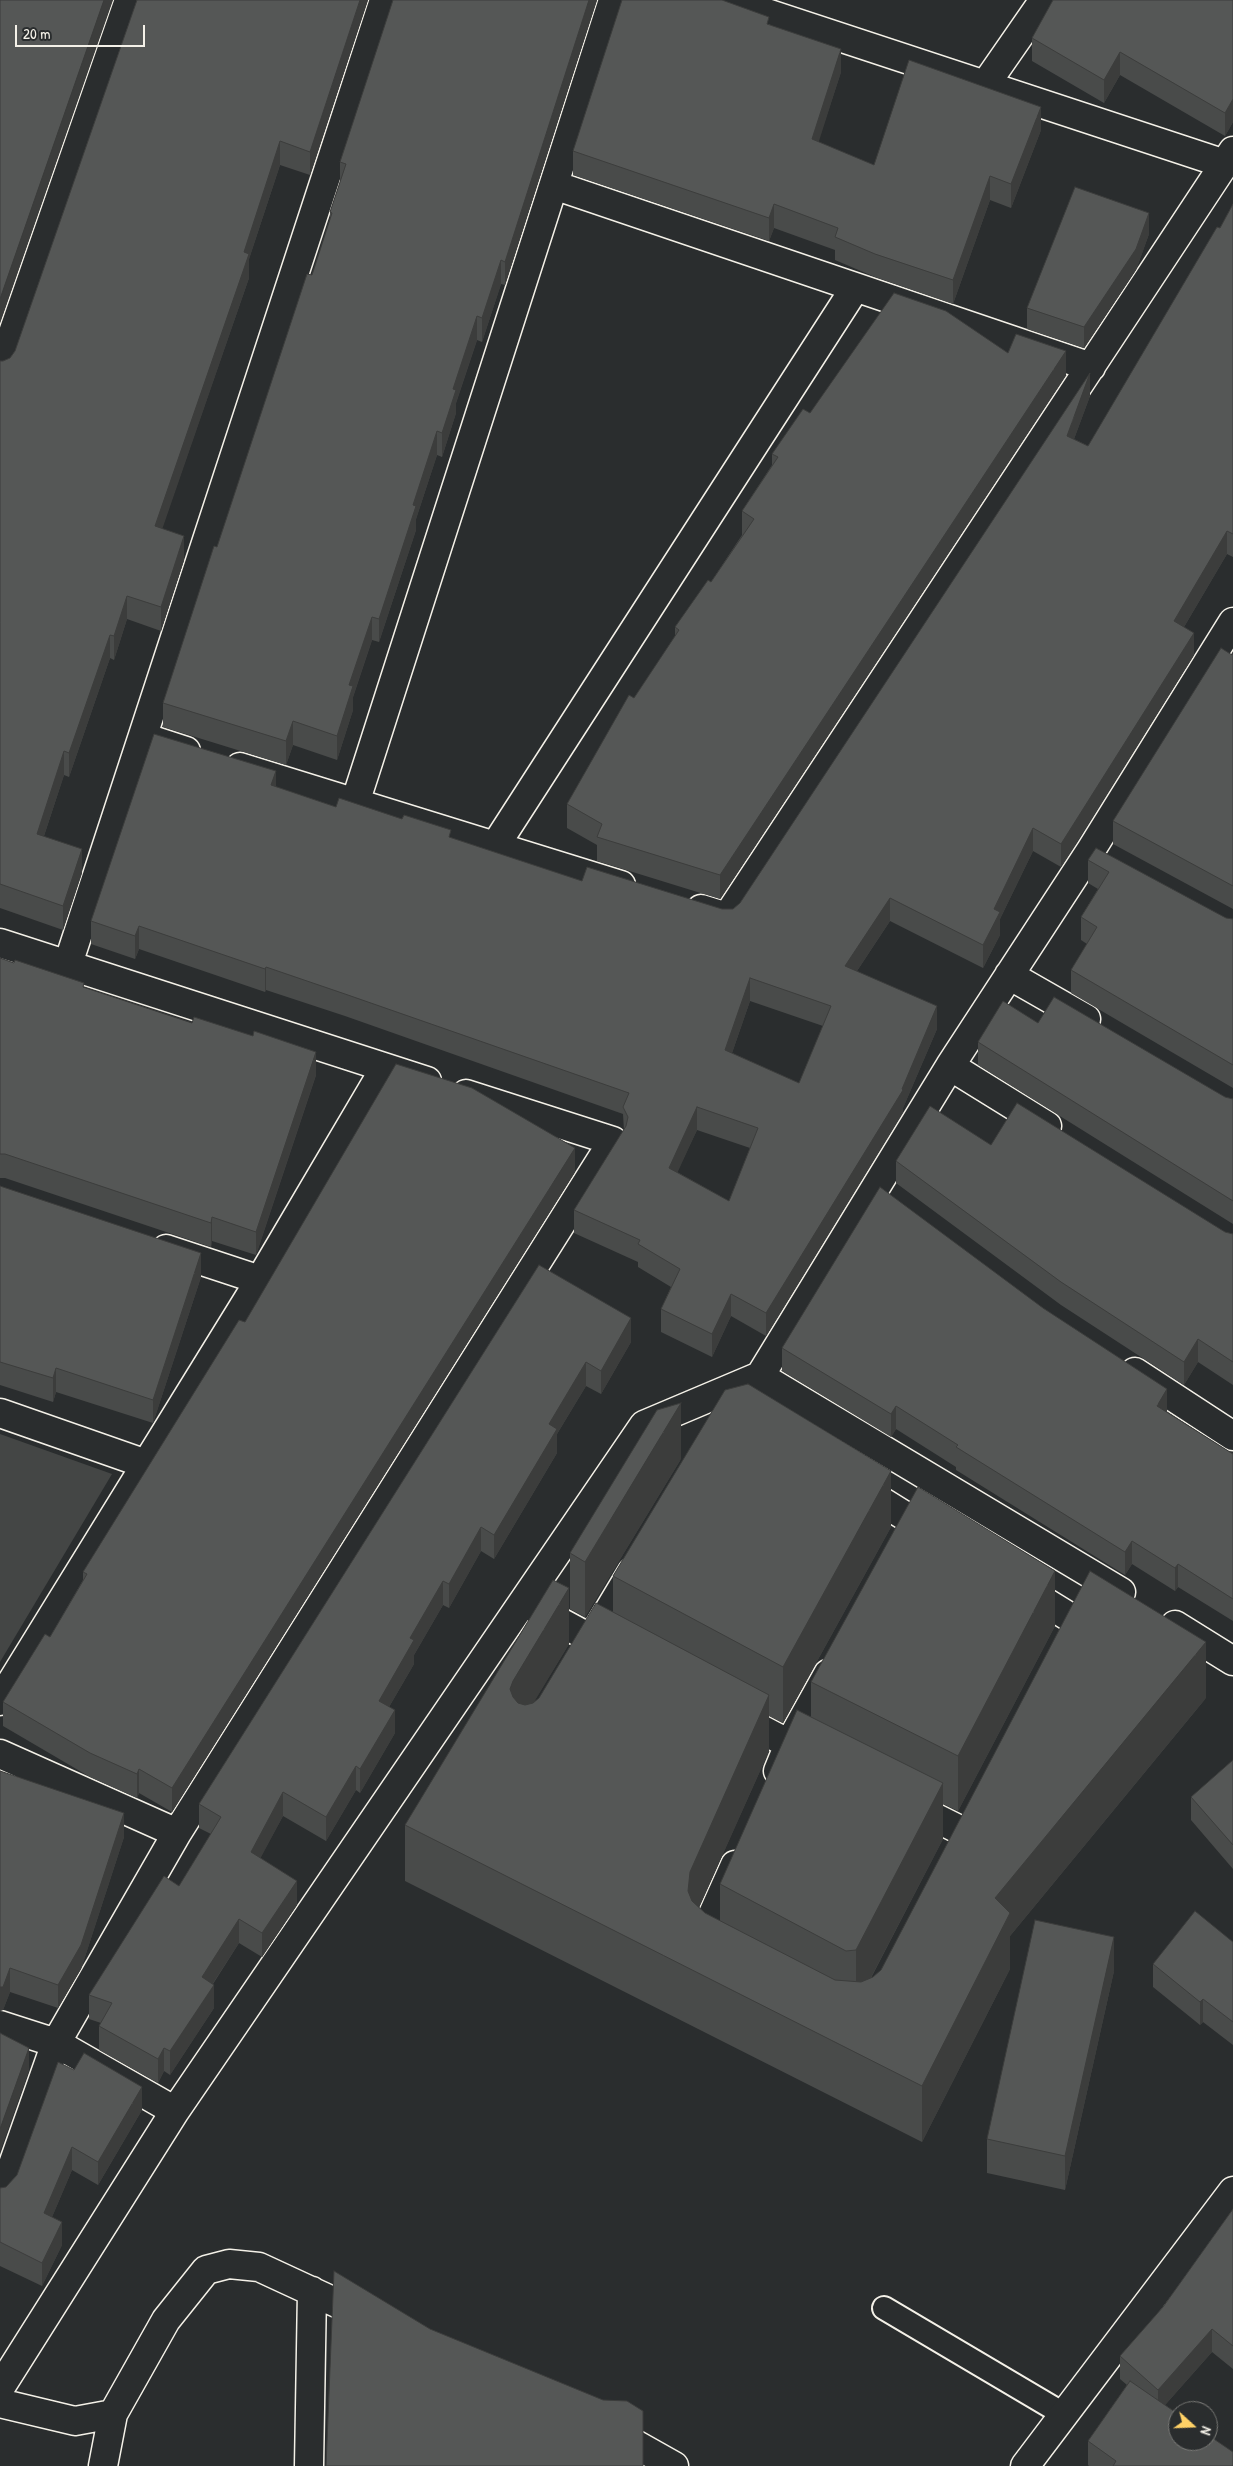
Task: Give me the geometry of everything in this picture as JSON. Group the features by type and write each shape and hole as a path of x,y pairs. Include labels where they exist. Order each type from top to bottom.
{"street":[{"path":"0,370 129,0"},
{"path":"68,964 384,0"},
{"path":"355,803 613,0"},
{"path":"681,903 727,917 1229,157 985,85 727,0"},
{"path":"985,85 1044,0"},
{"path":"554,186 1091,367"},
{"path":"495,846 855,288"},
{"path":"4,2373 175,2111 644,1425 760,1376 950,1066 1090,850 1233,622"},
{"path":"142,738 644,892"},
{"path":"1090,850 1116,863"},
{"path":"0,943 613,1141 177,1833 56,2043 0,2196"},
{"path":"1009,975 1111,1034"},
{"path":"950,1066 1068,1139"},
{"path":"0,1701 260,1280 385,1068"},
{"path":"875,1187 898,1204"},
{"path":"139,1240 260,1280"},
{"path":"1118,1360 1233,1436"},
{"path":"760,1376 1233,1661"},
{"path":"0,1413 146,1464"},
{"path":"836,1474 954,1546"},
{"path":"898,1546 913,1520"},
{"path":"576,1663 647,1547"},
{"path":"1003,1576 1076,1621"},
{"path":"1062,1647 1098,1578"},
{"path":"523,1602 634,1662"},
{"path":"767,1794 789,1744 842,1650"},
{"path":"711,1703 816,1758"},
{"path":"0,1754 177,1833"},
{"path":"886,1793 960,1841 978,1806"},
{"path":"730,1964 712,1955 704,1946 704,1934 743,1846"},
{"path":"0,2025 56,2043 175,2111"},
{"path":"1024,2466 1065,2415 1233,2191"},
{"path":"103,2466 113,2414 166,2320 206,2270 229,2264 259,2266 392,2328"},
{"path":"309,2466 312,2291"},
{"path":"0,2403 75,2421 113,2414"},
{"path":"587,2419 622,2436 674,2466"}],"lane":[{"path":"884,2308 1065,2415"}],"shaded area":[{"path":"0,1434 112,1474 0,1662"}],"building":[{"path":"0,0 104,0 0,299"},
{"path":"137,0 360,0 310,152 280,141 244,252 249,254 155,526 184,536 161,607 127,596 114,636 110,635 69,753 64,751 37,834 82,849 63,906 0,884 0,361 10,358 15,351"},
{"path":"393,0 589,0 505,262 501,260 482,318 477,316 453,389 456,390 442,433 437,431 413,505 416,506 379,619 372,617 349,685 353,686 337,736 293,721 286,741 163,703 214,546 217,547 307,274 312,275 346,164 340,162"},
{"path":"622,0 722,0 769,17 767,24 841,49 812,139 874,165 909,60 1041,107 1011,184 990,176 953,280 875,254 835,237 838,228 774,204 769,218 573,151"},
{"path":"1053,0 1233,0 1233,99 1225,113 1120,52 1104,80 1032,38"},
{"path":"1075,187 1149,213 1136,249 1084,327 1027,308"},
{"path":"1233,204 1233,534 1227,531 1174,621 1194,633 1061,844 1033,828 994,909 1000,912 983,945 890,898 845,966 937,1006 903,1090 766,1313 731,1294 712,1334 661,1309 680,1269 638,1244 640,1240 574,1210 626,1126 628,1117 623,1107 629,1093 266,967 265,969 139,926 135,936 91,921 154,734 276,771 271,785 336,807 339,798 402,819 404,815 451,830 449,837 582,881 587,867 722,909 733,909 740,903 1090,373 1067,436 1088,446 1217,227 1220,228","holes":["750,978 831,1006 799,1083 725,1050","697,1107 758,1128 729,1201 669,1168"]},
{"path":"894,293 946,311 1008,353 1016,334 1066,351 720,875 597,837 602,824 567,804 629,695 634,698 679,630 675,627 708,580 711,582 754,519 742,511 778,457 772,454 803,409 810,413"},
{"path":"1221,648 1232,655 1233,653 1233,886 1113,821"},
{"path":"1096,848 1226,918 1233,919 1233,1065 1071,970 1097,927 1081,917 1109,872 1088,860"},
{"path":"0,958 14,963 15,960 84,983 83,987 192,1023 194,1017 253,1036 254,1031 316,1052 256,1232 212,1217 211,1223 5,1154 0,1154"},
{"path":"1054,997 1225,1097 1233,1099 1233,1201 978,1042 1003,1001 1038,1023"},
{"path":"396,1064 472,1088 575,1148 172,1788 139,1769 137,1774 90,1753 3,1702 45,1634 50,1637 87,1574 83,1572 239,1320 245,1322"},
{"path":"1017,1103 1225,1232 1233,1234 1233,1362 1198,1339 1184,1362 1061,1282 896,1161 930,1106 991,1145"},
{"path":"0,1186 201,1253 153,1400 56,1368 53,1378 0,1362"},
{"path":"880,1187 1043,1308 1167,1389 1157,1406 1233,1454 1233,1599 1178,1564 1175,1568 1132,1541 1125,1552 956,1447 958,1445 896,1406 891,1414 782,1348"},
{"path":"539,1265 631,1318 601,1371 586,1362 549,1424 557,1429 494,1535 481,1527 449,1584 443,1581 410,1638 414,1640 379,1701 395,1710 360,1769 356,1766 326,1817 283,1792 251,1852 297,1881 262,1933 239,1919 202,1977 214,1985 170,2051 164,2048 158,2059 99,2026 112,2003 89,1995 164,1876 179,1886 221,1817 199,1804"},
{"path":"748,1384 891,1471 783,1667 613,1576 725,1390"},
{"path":"681,1403 585,1562 570,1553 657,1410"},
{"path":"918,1487 1055,1571 958,1756 811,1682"},
{"path":"1090,1571 1206,1642 995,1898 1010,1913 922,2086 405,1825 553,1580 569,1588 513,1681 510,1689 513,1697 518,1703 525,1705 533,1703 539,1698 596,1603 769,1695 690,1872 688,1891 692,1901 705,1913 835,1980 861,1982 873,1977 881,1970"},
{"path":"797,1710 943,1783 856,1950 846,1951 720,1884"},
{"path":"1233,1760 1233,1845 1191,1797"},
{"path":"0,1771 124,1813 81,1945 58,1985 10,1968 3,1987 0,1987"},
{"path":"1195,1911 1233,1942 1233,2022 1203,1999 1200,2002 1153,1964"},
{"path":"1035,1920 1114,1937 1065,2156 987,2139"},
{"path":"0,2033 29,2048 0,2129"},
{"path":"84,2053 142,2087 98,2162 72,2147 44,2213 62,2222 42,2263 0,2242 0,2188 6,2187 17,2175 58,2062 74,2070"},
{"path":"1233,2209 1233,2346 1212,2329 1158,2390 1120,2356 1163,2307"},
{"path":"334,2271 430,2329 603,2400 627,2401 643,2411 643,2466 326,2466"},
{"path":"1130,2381 1168,2407 1168,2451 1218,2451 1218,2442 1233,2452 1233,2466 1113,2466 1116,2461 1088,2441"}]}
